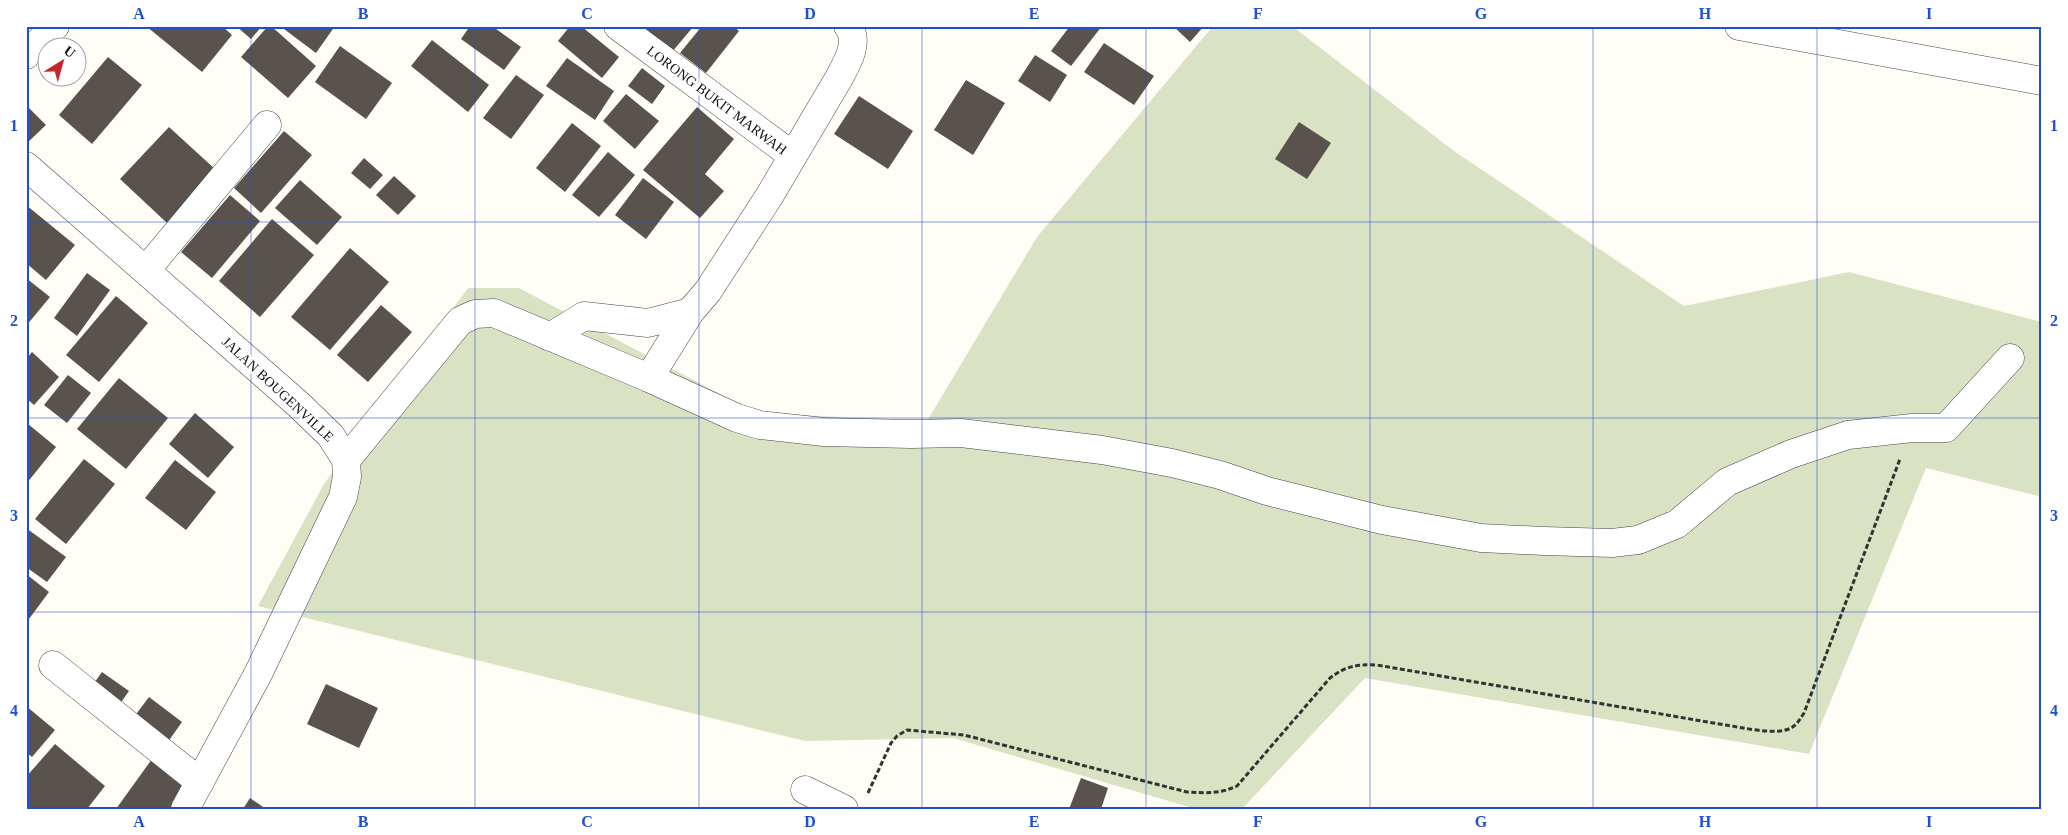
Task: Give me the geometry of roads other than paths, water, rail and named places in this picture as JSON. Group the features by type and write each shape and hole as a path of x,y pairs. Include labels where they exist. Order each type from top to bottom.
{"street":[{"path":"26,55 55,26"},
{"name":"LORONG BUKIT MARWAH","path":"618,26 793,156"},
{"path":"650,378 690,312 708,291 770,195 847,63 853,38 848,26"},
{"path":"1739,26 2042,81"},
{"path":"146,270 267,124"},
{"name":"JALAN BOUGENVILLE","path":"26,166 298,404 330,436 346,460"},
{"path":"550,337 584,316 648,323 690,312"},
{"path":"185,809 258,674 340,504 345,488 346,460 460,321 475,314 494,313 650,378 737,418 760,424 824,432 961,433 1102,450 1172,463 1220,475 1267,491 1382,520 1481,538 1612,543 1638,540 1677,524 1727,482 1791,454 1848,435 1912,428 1946,428 2010,358"},
{"path":"53,665 200,782"},
{"path":"805,790 854,804"}]}
